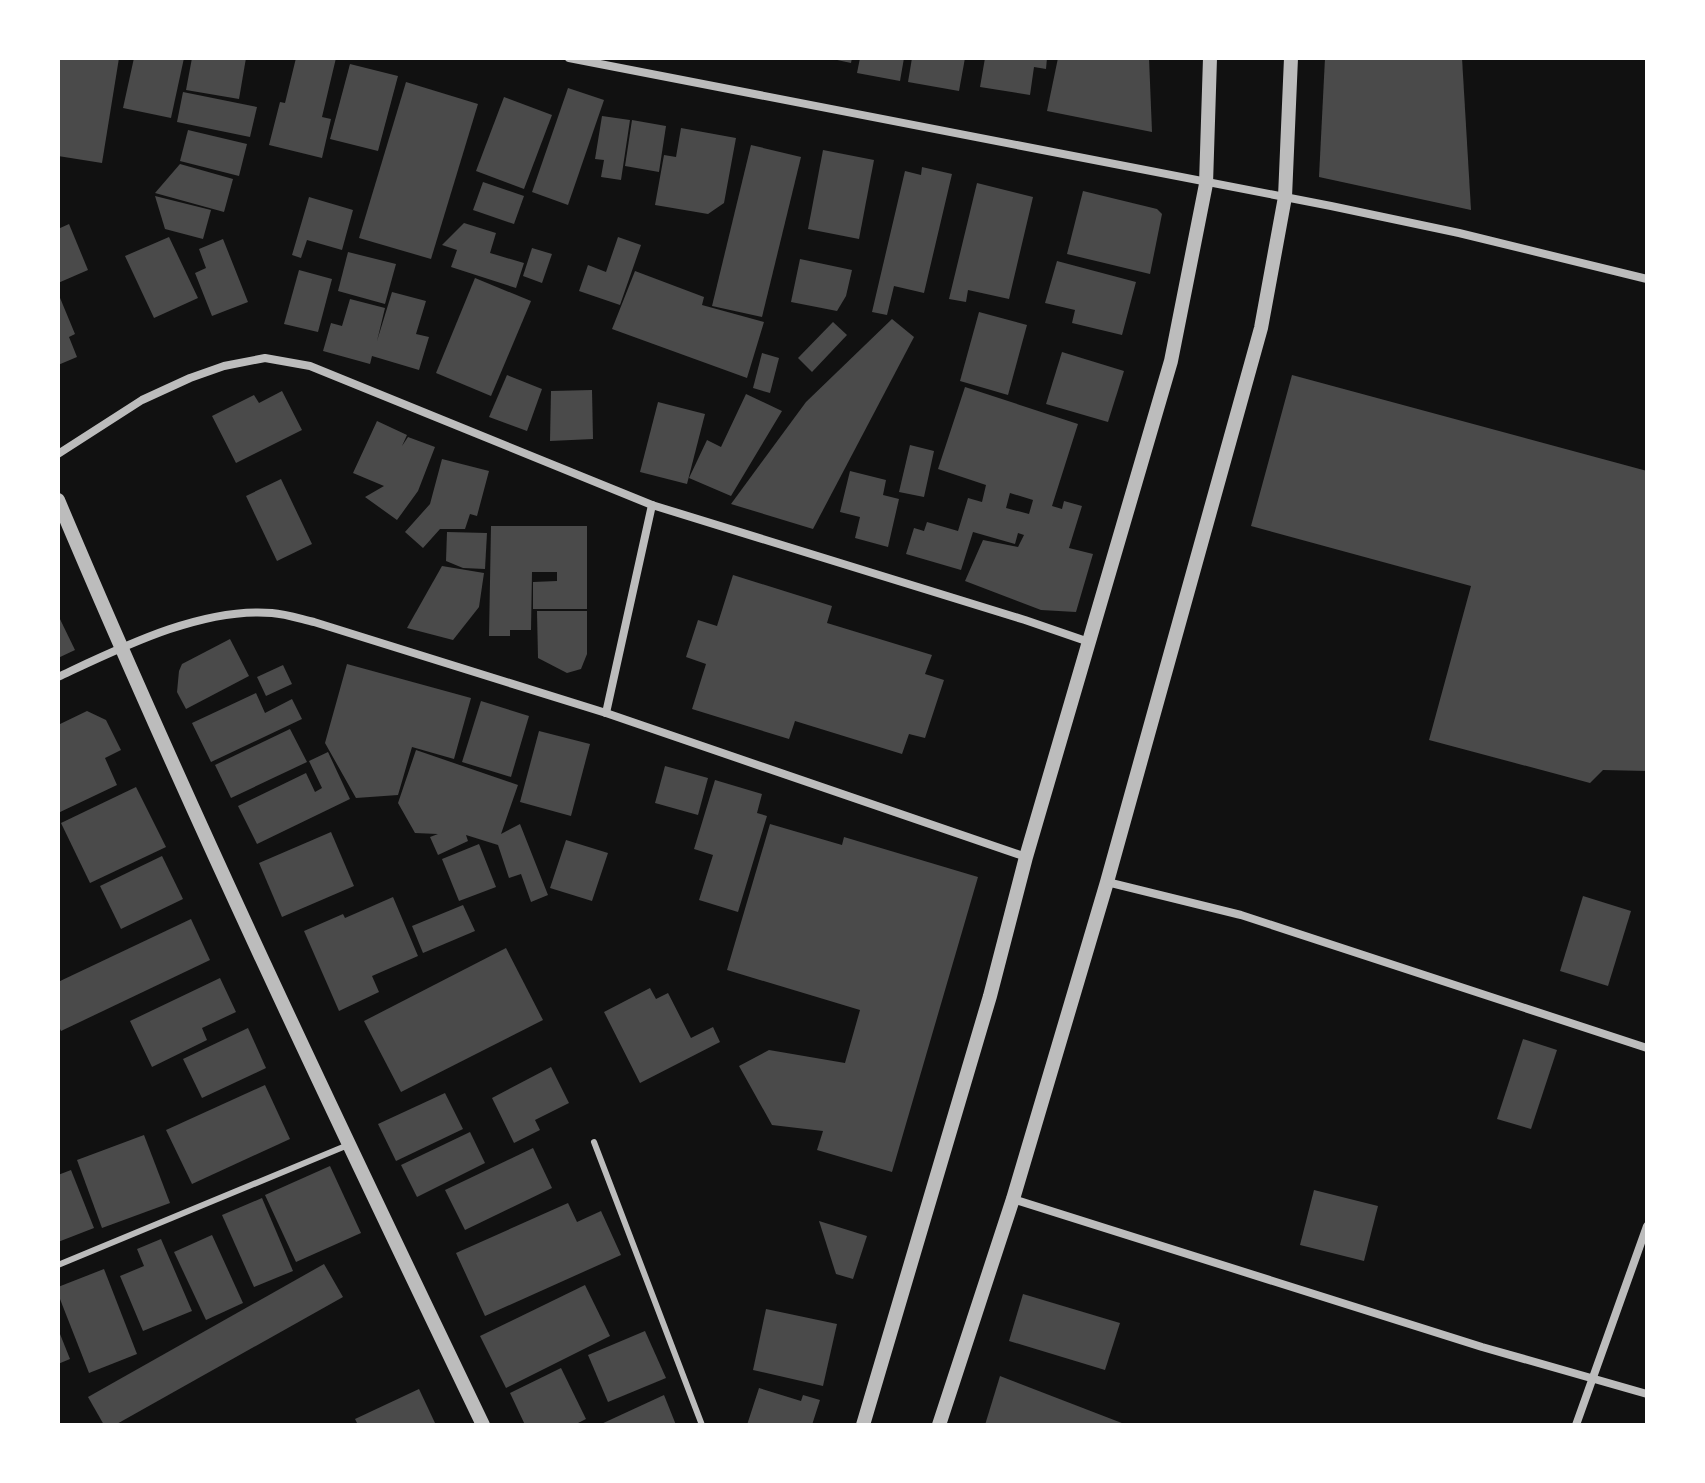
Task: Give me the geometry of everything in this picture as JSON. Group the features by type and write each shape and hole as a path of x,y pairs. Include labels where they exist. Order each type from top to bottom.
{"street":[{"path":"569,58 1285,197 1459,233 1647,279"},
{"path":"863,1425 990,996 1026,857 1171,361 1206,184 1210,58"},
{"path":"939,1425 1013,1199 1107,882 1261,328 1285,197 1291,58"},
{"path":"58,454 142,400 224,366 265,358 310,366 652,505 1089,642"},
{"path":"58,500 120,648 348,1145 483,1425"},
{"path":"606,713 652,505"},
{"path":"58,677 120,648 199,621 242,613 273,613 314,622 606,713 1026,857"},
{"path":"1107,882 1241,915 1647,1048"},
{"path":"1013,1199 1482,1347 1647,1394"},
{"path":"1576,1425 1647,1226"}],"lane":[{"path":"594,1142 702,1425"},
{"path":"58,1265 348,1145"}],"building":[{"path":"58,58 119,58 102,163 58,156"},
{"path":"134,58 184,58 171,118 123,108"},
{"path":"192,58 246,58 239,99 186,90"},
{"path":"296,58 336,58 322,117 331,119 322,158 269,145 280,102 285,103"},
{"path":"828,58 852,58 851,63"},
{"path":"860,58 904,58 900,81 857,73"},
{"path":"912,58 965,58 959,91 908,82"},
{"path":"985,58 1047,58 1046,69 1034,67 1030,95 980,87"},
{"path":"1058,58 1149,58 1152,132 1047,111"},
{"path":"1325,58 1462,58 1471,210 1319,177"},
{"path":"350,64 398,76 378,151 330,139"},
{"path":"406,82 478,104 431,259 359,238"},
{"path":"568,88 604,100 568,205 532,192"},
{"path":"183,92 257,107 250,137 177,122"},
{"path":"504,97 552,115 524,189 476,171"},
{"path":"602,116 630,120 621,180 601,177 604,160 595,159"},
{"path":"632,120 666,126 659,172 625,166"},
{"path":"681,128 736,138 724,203 708,214 655,205 664,155 676,157"},
{"path":"188,130 247,144 239,176 180,161"},
{"path":"751,145 801,157 762,317 712,306"},
{"path":"823,150 874,160 859,239 808,229"},
{"path":"180,164 233,179 224,212 155,193"},
{"path":"922,167 952,174 924,293 894,286 887,315 872,312 905,171 921,175"},
{"path":"483,182 524,196 514,224 473,210"},
{"path":"977,183 1033,197 1009,299 968,290 966,302 949,299"},
{"path":"1083,191 1157,209 1162,214 1150,274 1067,254"},
{"path":"155,196 211,210 203,239 165,229"},
{"path":"309,197 353,210 342,250 307,240 301,258 292,255"},
{"path":"464,223 496,233 490,253 524,263 516,288 451,267 457,250 442,245"},
{"path":"69,224 88,270 58,283 58,229"},
{"path":"169,237 198,298 154,318 125,256"},
{"path":"618,237 641,245 620,305 579,291 588,265 606,272"},
{"path":"223,239 248,302 212,316 195,273 206,268 199,249"},
{"path":"532,248 552,254 542,283 523,276"},
{"path":"348,252 396,264 385,304 338,291"},
{"path":"800,259 852,270 846,296 837,311 791,302"},
{"path":"1057,261 1136,282 1122,335 1072,323 1075,310 1045,303"},
{"path":"299,270 332,279 318,332 284,324"},
{"path":"635,271 704,297 702,305 764,322 747,378 612,329"},
{"path":"475,278 531,301 491,396 436,373"},
{"path":"392,292 426,301 416,334 429,337 419,370 372,356 370,364 323,351 331,323 342,326 350,299 385,308 377,341"},
{"path":"58,293 75,334 69,337 77,357 58,365"},
{"path":"979,312 1027,325 1008,395 960,381"},
{"path":"892,319 914,337 813,529 731,504 806,402"},
{"path":"833,322 847,335 812,372 798,358"},
{"path":"1062,352 1124,371 1108,422 1046,404"},
{"path":"762,353 779,358 770,393 753,388"},
{"path":"507,375 542,389 527,431 489,417"},
{"path":"1292,375 1647,471 1647,771 1603,770 1590,783 1429,740 1471,586 1251,526"},
{"path":"965,387 1078,424 1052,506 1062,509 1064,501 1082,506 1069,548 1093,554 1076,612 1041,610 965,581 983,540 1018,547 1024,535 1018,533 1015,544 973,532 961,570 906,554 914,528 924,531 927,522 958,531 968,498 982,502 986,485 938,469","holes":["1010,493 1033,500 1029,514 1006,508"]},
{"path":"592,390 593,439 550,441 551,391"},
{"path":"282,391 302,430 236,463 212,416 254,395 259,403"},
{"path":"746,394 782,411 731,496 689,478 707,440 721,447"},
{"path":"658,402 705,414 687,484 640,472"},
{"path":"377,421 407,435 402,446 408,437 435,447 418,491 397,520 365,497 384,486 353,473"},
{"path":"910,445 934,451 924,497 899,492"},
{"path":"442,459 489,471 477,516 470,514 465,529 440,529 423,548 405,532 430,504"},
{"path":"850,471 886,480 883,495 899,499 888,547 855,538 860,517 840,512"},
{"path":"281,479 312,544 277,561 246,496"},
{"path":"491,526 587,526 587,609 533,609 533,582 557,581 557,572 532,572 531,630 510,630 510,636 489,636"},
{"path":"447,532 487,533 485,569 463,568 446,561"},
{"path":"442,566 484,573 479,607 453,640 407,628"},
{"path":"733,575 832,606 827,623 932,655 925,674 944,680 925,738 909,734 902,754 795,721 789,739 692,709 706,664 686,657 698,620 717,626"},
{"path":"537,611 587,611 587,654 581,669 567,673 538,658"},
{"path":"58,615 75,650 58,658"},
{"path":"230,639 249,676 186,709 177,692 182,664"},
{"path":"347,664 471,698 454,759 412,747 398,795 356,798 325,743"},
{"path":"283,665 292,684 266,696 257,677"},
{"path":"256,693 265,713 292,699 302,719 211,762 192,723"},
{"path":"481,701 529,716 511,777 462,762"},
{"path":"87,711 106,720 121,750 105,758 117,785 58,813 58,725"},
{"path":"290,729 307,762 231,798 215,765"},
{"path":"539,731 590,744 571,816 520,802"},
{"path":"416,750 518,785 501,834 520,824 548,895 531,902 521,874 509,878 498,845 466,835 468,841 438,855 430,837 438,834 415,833 398,803"},
{"path":"328,752 350,799 257,844 238,806 306,773 315,792 322,788 309,761"},
{"path":"665,766 708,778 698,815 655,803"},
{"path":"715,780 762,794 757,813 767,816 738,912 699,900 713,855 694,849"},
{"path":"136,787 166,847 90,883 61,823"},
{"path":"770,824 842,845 844,837 978,877 892,1172 817,1150 823,1131 772,1125 739,1066 769,1050 845,1063 860,1010 727,970"},
{"path":"331,832 354,886 282,917 259,863"},
{"path":"566,840 608,853 592,901 550,888"},
{"path":"479,844 496,887 459,901 442,859"},
{"path":"162,856 183,899 121,929 100,886"},
{"path":"1583,896 1631,911 1608,986 1560,971"},
{"path":"393,897 418,956 372,976 379,992 339,1011 304,931 343,914 345,918"},
{"path":"463,905 475,931 423,953 412,926"},
{"path":"191,919 210,960 61,1031 58,1025 58,982"},
{"path":"506,948 543,1020 401,1092 364,1021"},
{"path":"220,978 236,1012 202,1028 207,1040 152,1067 130,1021"},
{"path":"650,988 656,999 668,993 691,1038 713,1027 720,1042 640,1083 604,1012"},
{"path":"248,1028 266,1068 202,1098 183,1059"},
{"path":"1523,1039 1557,1050 1531,1129 1497,1119"},
{"path":"551,1067 569,1103 535,1120 540,1130 514,1143 492,1098"},
{"path":"265,1085 290,1139 192,1184 166,1130"},
{"path":"445,1093 463,1129 396,1161 378,1124"},
{"path":"470,1132 485,1163 417,1197 401,1165"},
{"path":"144,1135 170,1203 102,1228 77,1160"},
{"path":"533,1148 552,1188 465,1230 445,1190"},
{"path":"330,1166 361,1233 296,1262 265,1195"},
{"path":"71,1170 94,1228 58,1242 58,1175"},
{"path":"1314,1190 1378,1206 1364,1261 1300,1245"},
{"path":"262,1198 293,1271 254,1287 222,1215"},
{"path":"568,1203 577,1222 601,1211 621,1255 485,1316 456,1253"},
{"path":"819,1221 867,1236 853,1279 836,1274"},
{"path":"212,1235 243,1303 206,1320 174,1252"},
{"path":"161,1239 192,1311 143,1331 120,1276 144,1266 137,1249"},
{"path":"324,1264 343,1297 115,1425 104,1425 88,1397"},
{"path":"104,1269 137,1354 89,1373 58,1287"},
{"path":"585,1285 610,1336 506,1388 480,1336"},
{"path":"1023,1294 1120,1323 1105,1370 1009,1341"},
{"path":"766,1309 837,1324 823,1386 753,1370"},
{"path":"58,1329 70,1359 58,1364"},
{"path":"645,1331 666,1378 608,1402 588,1355"},
{"path":"561,1368 586,1419 574,1425 525,1425 510,1393"},
{"path":"1000,1376 1127,1425 985,1425"},
{"path":"759,1388 801,1401 803,1395 820,1400 812,1425 747,1425"},
{"path":"419,1389 435,1423 358,1425 355,1419"},
{"path":"664,1395 676,1425 599,1425"}]}
